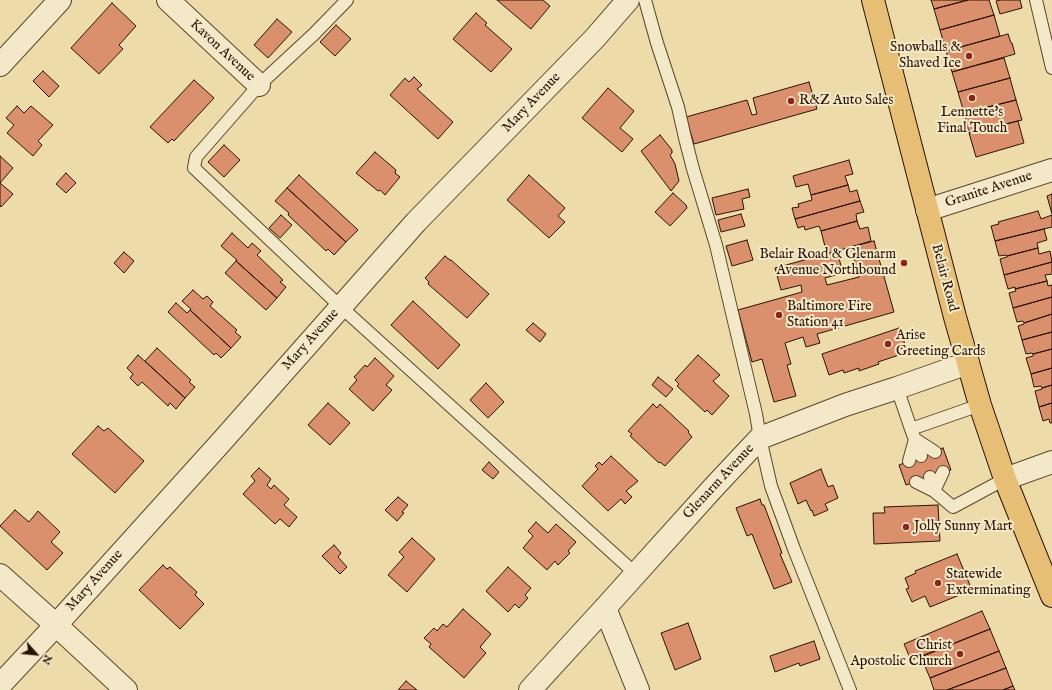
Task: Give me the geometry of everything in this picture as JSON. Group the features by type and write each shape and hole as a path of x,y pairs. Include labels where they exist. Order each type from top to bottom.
{"main road":[{"name":"Belair Road","path":"872,0 954,317 980,405 1006,479 1052,596"}],"street":[{"path":"0,65 60,0"},
{"name":"Kavon Avenue","path":"168,0 259,85"},
{"name":"Mary Avenue","path":"0,685 223,440 416,222 595,38 628,0"},
{"name":"Granite Avenue","path":"927,210 1052,170"},
{"name":"Glenarm Avenue","path":"530,690 760,438 845,405 968,363"},
{"path":"1006,479 1052,462"},
{"path":"0,575 126,690"},
{"path":"605,608 638,690"}],"lane":[{"path":"347,0 314,34 259,85 196,157 194,168 341,307 636,574"},
{"path":"644,0 678,107 693,169 716,245 772,486 794,549 850,690"},
{"path":"1036,0 1048,32 1052,68"},
{"path":"897,388 921,456"},
{"path":"913,434 980,405"},
{"path":"913,434 935,452"},
{"path":"909,461 913,434"},
{"path":"934,491 943,472"},
{"path":"930,477 934,491"},
{"path":"916,482 934,491 953,507 1006,479"}],"building":[{"path":"497,0 543,0 550,6 531,29"},
{"path":"931,0 968,0 934,9"},
{"path":"968,0 989,0 994,15 940,30 934,9"},
{"path":"1020,0 1022,8 1000,14 996,1"},
{"path":"112,3 136,26 119,45 123,49 99,74 71,48"},
{"path":"476,13 487,23 485,25 512,49 491,72 453,39"},
{"path":"994,15 1000,36 946,51 940,30"},
{"path":"277,19 292,32 268,58 254,45"},
{"path":"336,25 351,39 335,56 320,42"},
{"path":"1008,34 1015,54 952,72 946,51"},
{"path":"1004,58 1010,78 958,92 952,72"},
{"path":"43,71 59,86 49,97 33,81"},
{"path":"414,77 422,85 417,89 453,122 438,139 390,95 405,78 409,82"},
{"path":"1010,78 1016,100 964,113 958,92"},
{"path":"194,80 214,98 174,141 172,139 168,143 150,127"},
{"path":"809,82 817,109 694,144 686,117 747,100 752,115 757,114 753,98"},
{"path":"608,88 634,111 620,128 633,139 622,152 582,118"},
{"path":"1016,100 1022,120 969,133 964,113"},
{"path":"17,106 24,113 31,106 53,125 38,141 42,145 33,156 7,133 14,125 6,118"},
{"path":"1018,121 1024,143 976,157 969,133"},
{"path":"660,135 672,150 670,155 675,164 679,181 671,191 641,151"},
{"path":"224,145 240,160 224,177 208,162"},
{"path":"375,152 396,170 395,173 400,177 385,195 356,173"},
{"path":"0,156 13,168 0,183"},
{"path":"849,160 853,174 845,176 848,185 811,195 808,184 796,187 793,176"},
{"path":"66,173 76,183 66,193 56,184"},
{"path":"299,175 358,230 346,242 287,188"},
{"path":"529,175 565,208 558,216 565,222 549,238 507,200"},
{"path":"0,183 13,194 1,207 0,206"},
{"path":"848,185 850,192 857,190 860,201 795,219 792,208 799,207 798,204 812,200 811,195"},
{"path":"287,188 346,242 334,255 328,249 326,251 288,215 289,213 275,201"},
{"path":"748,189 750,197 742,199 744,209 716,215 712,198"},
{"path":"673,193 686,205 687,208 670,226 655,212"},
{"path":"1052,194 1052,214 1047,196"},
{"path":"860,201 864,212 856,214 857,221 821,231 819,226 805,230 804,226 798,228 795,219"},
{"path":"1038,211 1041,219 1052,215 1052,227 995,241 991,226 999,224 998,222"},
{"path":"741,214 745,226 721,232 718,220"},
{"path":"281,215 292,225 280,238 269,228"},
{"path":"857,221 860,229 868,227 871,241 827,254 821,231"},
{"path":"1044,229 1047,240 1037,243 1038,248 1007,256 999,256 995,241"},
{"path":"232,233 248,248 252,243 261,251 257,255 283,280 280,282 286,287 277,298 221,246"},
{"path":"747,240 753,260 732,266 726,246"},
{"path":"874,241 894,312 817,334 820,343 806,347 803,337 785,343 791,364 787,365 796,396 774,402 762,359 752,362 738,310 802,292 801,285 781,290 775,268 837,251 843,273 825,278 827,285 859,277 851,247"},
{"path":"1038,248 1039,254 1050,251 1052,262 1004,275 1000,259"},
{"path":"124,252 134,261 124,273 114,263"},
{"path":"445,256 489,294 467,318 428,284 429,282 425,278"},
{"path":"236,261 277,298 266,310 225,273"},
{"path":"1052,262 1052,274 1045,275 1047,281 1015,289 1015,287 1008,289 1004,275"},
{"path":"1047,281 1048,286 1052,285 1052,297 1013,308 1009,293 1016,291 1015,289"},
{"path":"193,290 203,299 207,296 213,302 210,306 237,330 235,332 241,337 231,348 182,301"},
{"path":"1052,297 1052,314 1024,323 1023,321 1017,322 1013,308"},
{"path":"413,301 460,345 438,369 391,325"},
{"path":"176,303 187,313 190,310 231,348 221,358 216,353 214,355 168,312"},
{"path":"1052,314 1052,332 1022,340 1018,326"},
{"path":"533,323 546,334 540,342 526,330"},
{"path":"899,328 906,347 897,350 899,355 878,362 879,364 859,371 859,368 844,373 843,370 829,375 822,354"},
{"path":"1052,332 1052,349 1033,354 1026,354 1022,340"},
{"path":"157,348 191,380 189,382 195,387 185,398 145,361"},
{"path":"1052,349 1052,368 1031,374 1026,358 1033,356 1033,354"},
{"path":"138,355 185,398 176,409 170,403 168,406 142,382 138,386 130,378 133,374 127,368"},
{"path":"698,355 720,375 713,381 729,396 712,415 707,410 705,412 677,386 679,384 675,380"},
{"path":"375,358 394,376 386,385 392,390 373,411 349,389 357,380 354,377 365,365 367,367"},
{"path":"1052,368 1052,385 1042,388 1041,386 1034,387 1031,374"},
{"path":"658,377 673,389 666,397 652,385"},
{"path":"486,383 504,402 488,418 470,400"},
{"path":"1052,385 1052,403 1039,407 1035,391"},
{"path":"328,403 350,423 330,445 308,425"},
{"path":"1052,403 1052,423 1050,423 1049,419 1043,421 1039,407"},
{"path":"653,404 657,408 660,404 689,431 688,432 692,437 665,466 660,462 659,463 630,436 632,434 628,431"},
{"path":"98,426 104,431 108,428 144,461 115,493 72,454"},
{"path":"943,448 951,470 906,485 899,465"},
{"path":"611,456 638,481 626,491 632,497 625,504 621,499 608,511 582,486 598,469 595,466 599,462 602,465"},
{"path":"489,462 499,472 493,479 482,470"},
{"path":"259,468 271,479 267,485 271,489 274,485 289,499 284,505 297,517 289,527 280,519 275,524 243,494 255,481 251,476"},
{"path":"821,469 828,487 833,485 838,498 825,504 828,510 814,516 806,500 798,504 790,483"},
{"path":"398,497 408,505 402,512 404,513 397,521 385,510"},
{"path":"760,499 762,505 764,505 782,553 780,554 792,582 774,589 752,534 747,536 736,508"},
{"name":"Jolly Sunny Mart","path":"938,505 940,541 874,544 873,513 885,513 884,507"},
{"path":"15,510 29,522 38,511 60,532 51,542 63,553 47,570 0,526"},
{"path":"536,522 548,533 556,524 576,542 568,551 570,553 558,565 555,561 547,570 523,548 533,536 528,531"},
{"path":"412,538 435,559 407,592 388,575 404,557 399,552"},
{"path":"334,545 341,553 338,557 347,567 340,574 322,556"},
{"name":"Statewide Exterminating","path":"957,554 972,590 930,607 925,596 912,602 906,589 909,588 905,578 916,573 915,571"},
{"path":"163,565 167,569 170,567 197,592 195,595 204,604 180,629 139,590"},
{"path":"508,567 531,588 525,595 528,598 519,608 515,604 508,612 486,591"},
{"path":"463,609 491,634 480,647 486,653 464,678 429,647 431,644 424,638 434,628 437,631 443,624 447,627"},
{"path":"982,611 990,629 911,660 904,644"},
{"path":"688,623 701,659 675,670 661,633"},
{"name":"Christ Apostolic Church","path":"990,629 999,651 930,678 921,657"},
{"path":"814,641 820,659 800,666 799,663 775,672 770,656"},
{"path":"999,651 1006,668 947,690 934,690 930,678"},
{"path":"1006,668 1013,686 1003,690 947,690"},
{"path":"406,681 417,690 398,690"},
{"path":"1013,686 1015,690 1003,690"}],"place":[{"name":"Snowballs & Shaved Ice","path":"969,56"},
{"name":"Lennette's Final Touch","path":"972,98"},
{"name":"R&Z Auto Sales","path":"791,101"},
{"name":"Belair Road & Glenarm Avenue Northbound","path":"904,263"},
{"name":"Baltimore Fire Station 41","path":"779,315"},
{"name":"Arise Greeting Cards","path":"888,344"},
{"name":"Jolly Sunny Mart","path":"906,527"},
{"name":"Statewide Exterminating","path":"938,583"},
{"name":"Christ Apostolic Church","path":"960,654"}]}
